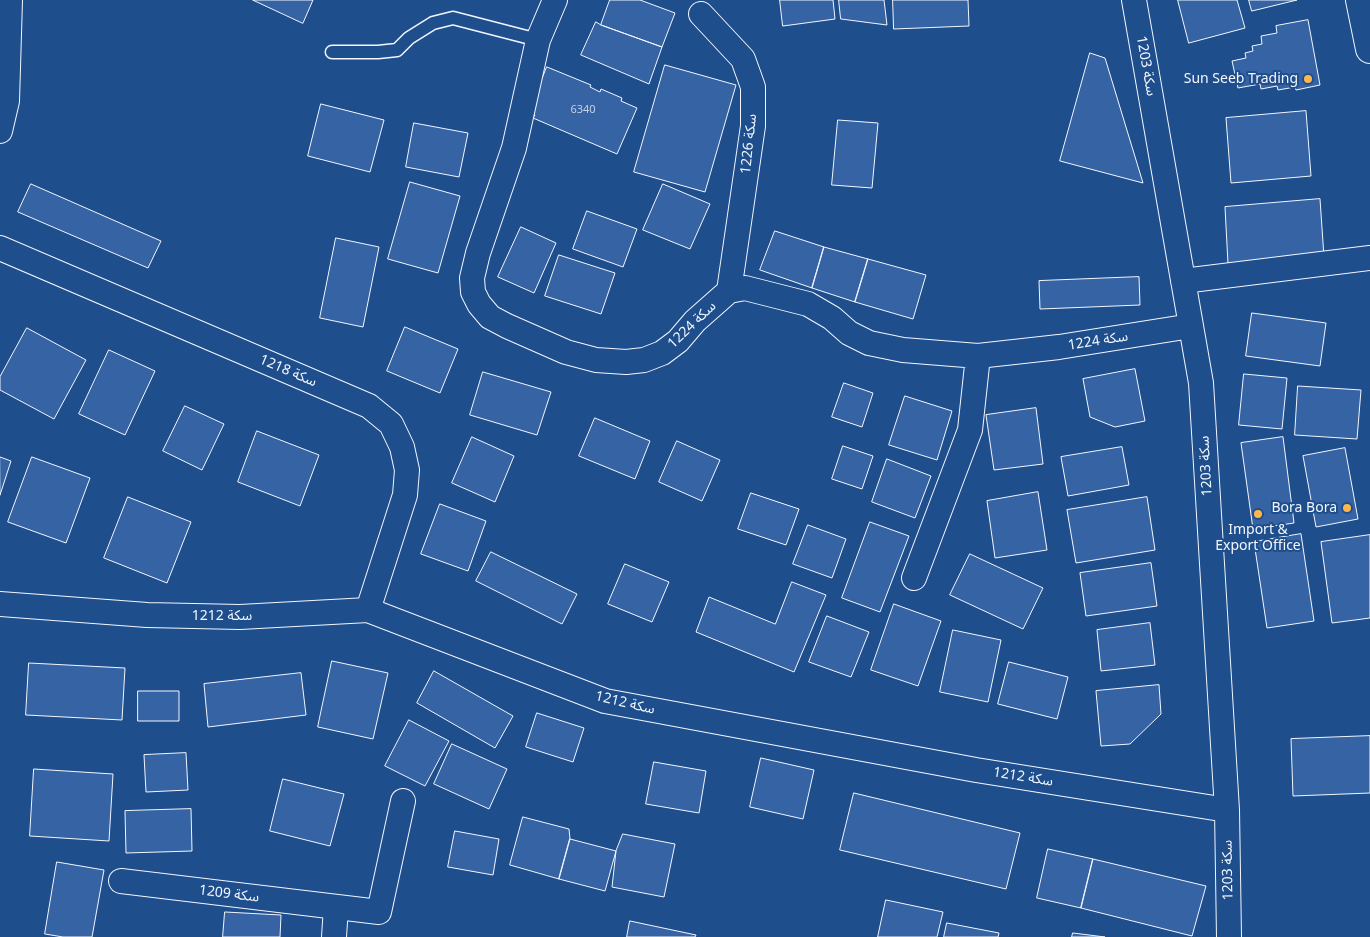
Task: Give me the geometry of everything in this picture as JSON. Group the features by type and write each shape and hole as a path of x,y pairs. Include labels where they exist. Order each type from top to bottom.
{"main road":[{"path":"1360,0 1370,49"}],"street":[{"path":"0,131 7,101 10,0"},
{"name":"سكة 1224","path":"555,0 538,40 514,148 478,253 472,278 473,292 479,304 490,317 507,326 566,352 596,360 626,362 644,360 662,353 678,341 714,302 729,291 745,288 808,304 832,318 849,333 869,343 903,350 978,356 1059,347 1191,326"},
{"name":"سكة 1203","path":"1134,0 1201,383 1227,810 1229,937"},
{"name":"سكة 1226","path":"701,14 743,59 753,87 753,126 729,291"},
{"name":"سكة 1218","path":"0,248 369,406 391,424 402,447 407,470 405,495 368,610"},
{"path":"1183,281 1370,258"},
{"path":"914,578 970,430 978,356"},
{"name":"سكة 1212","path":"0,604 147,615 240,617 368,610 605,701 976,770 1227,810"},
{"name":"سكة 1209","path":"121,881 379,912 403,800"},
{"path":"334,937 336,907"}],"lane":[{"path":"332,52 397,50 409,38 433,23 452,18 538,40"}],"building":[{"path":"253,0 313,0 303,23"},
{"path":"610,0 640,0 675,13 662,47 601,25"},
{"path":"780,0 833,0 835,19 783,26"},
{"path":"839,0 884,0 887,25 841,19"},
{"path":"893,0 968,0 969,26 894,29"},
{"path":"1178,0 1237,0 1245,28 1189,43"},
{"path":"1249,0 1297,0 1252,11"},
{"path":"1308,20 1320,85 1296,90 1295,87 1278,90 1277,86 1261,89 1260,84 1238,88 1232,61 1246,58 1245,53 1253,51 1252,46 1262,44 1261,36 1277,33 1276,26"},
{"path":"596,22 662,47 649,84 581,55"},
{"path":"1090,53 1105,58 1143,183 1060,161"},
{"path":"665,65 736,85 705,192 634,172"},
{"path":"547,67 591,85 590,87 600,92 601,89 622,98 621,101 637,108 617,154 533,118 535,115 529,112"},
{"path":"321,104 384,120 370,172 308,156"},
{"path":"1306,111 1311,176 1231,183 1226,118"},
{"path":"838,120 878,123 872,188 832,185"},
{"path":"414,123 468,133 459,177 406,167"},
{"path":"410,182 460,196 438,273 388,259"},
{"path":"31,184 161,241 148,268 18,212"},
{"path":"663,184 710,204 690,249 643,230"},
{"path":"1320,199 1324,257 1228,264 1225,207"},
{"path":"587,211 637,229 623,267 573,249"},
{"path":"521,227 556,243 534,293 498,277"},
{"path":"775,231 824,247 812,288 760,270"},
{"path":"336,238 379,247 363,327 320,318"},
{"path":"824,247 868,259 855,302 812,288"},
{"path":"559,255 615,273 601,314 545,296"},
{"path":"868,259 926,275 913,319 855,302"},
{"path":"1139,277 1140,305 1040,309 1039,281"},
{"path":"1252,313 1326,323 1320,366 1246,356"},
{"path":"405,327 458,349 440,393 387,371"},
{"path":"27,328 86,360 54,419 0,390 0,377"},
{"path":"109,350 155,371 125,435 79,414"},
{"path":"1135,369 1145,421 1115,427 1090,417 1083,379"},
{"path":"483,372 551,392 537,435 470,415"},
{"path":"1244,374 1287,378 1282,429 1239,425"},
{"path":"844,383 873,393 862,427 832,417"},
{"path":"1298,386 1361,390 1357,439 1295,435"},
{"path":"905,396 952,411 937,460 889,445"},
{"path":"185,406 224,424 202,470 163,451"},
{"path":"1036,408 1043,464 994,470 986,415"},
{"path":"595,418 650,441 635,479 579,456"},
{"path":"257,431 319,455 300,506 238,482"},
{"path":"472,437 514,456 495,502 452,483"},
{"path":"1283,437 1294,523 1253,529 1241,443"},
{"path":"677,441 720,460 702,501 659,482"},
{"path":"843,446 873,456 862,489 832,479"},
{"path":"1122,447 1129,485 1068,496 1061,457"},
{"path":"1345,448 1358,519 1316,527 1303,456"},
{"path":"0,457 11,461 0,495"},
{"path":"32,457 90,478 66,543 8,522"},
{"path":"887,459 931,476 915,518 872,502"},
{"path":"1038,492 1047,550 995,558 987,501"},
{"path":"751,493 799,509 786,545 738,529"},
{"path":"128,497 191,522 167,583 104,558"},
{"path":"1147,497 1155,550 1076,563 1067,510"},
{"path":"440,504 486,521 468,571 421,554"},
{"path":"870,522 909,536 880,612 842,598"},
{"path":"808,525 846,539 832,578 793,564"},
{"path":"1301,534 1314,621 1267,628 1254,542"},
{"path":"1370,535 1370,618 1332,623 1321,542"},
{"path":"491,552 577,594 562,624 476,581"},
{"path":"970,554 1043,588 1023,629 950,595"},
{"path":"1151,563 1157,606 1086,616 1080,573"},
{"path":"625,564 669,582 652,622 608,604"},
{"path":"792,582 826,595 794,672 696,632 709,597 775,624"},
{"path":"894,604 941,621 918,686 871,670"},
{"path":"827,616 869,632 851,677 809,662"},
{"path":"1150,623 1155,665 1101,671 1097,630"},
{"path":"953,630 1001,640 988,702 940,692"},
{"path":"332,661 388,673 373,739 318,727"},
{"path":"1009,662 1068,677 1057,719 998,704"},
{"path":"29,663 125,668 122,720 26,715"},
{"path":"434,671 513,716 495,748 417,703"},
{"path":"301,673 306,715 208,727 204,684"},
{"path":"1159,685 1161,714 1130,744 1101,746 1096,691"},
{"path":"138,691 179,691 179,721 138,721"},
{"path":"537,713 584,728 573,762 526,747"},
{"path":"409,720 449,741 425,786 385,766"},
{"path":"1370,736 1370,793 1293,796 1291,739"},
{"path":"452,744 507,769 489,809 434,784"},
{"path":"186,753 188,790 146,792 144,755"},
{"path":"761,758 814,770 803,819 750,807"},
{"path":"654,762 706,771 699,813 646,804"},
{"path":"34,769 113,774 109,841 30,836"},
{"path":"283,779 344,794 330,846 270,831"},
{"path":"854,793 1020,833 1006,889 840,850"},
{"path":"191,809 192,851 126,853 125,811"},
{"path":"523,817 569,829 570,839 559,879 510,865"},
{"path":"455,831 499,839 493,875 448,867"},
{"path":"623,834 675,844 664,897 612,887 616,851"},
{"path":"570,839 616,851 605,891 559,879"},
{"path":"1048,849 1093,859 1081,908 1037,898"},
{"path":"1093,859 1206,886 1192,936 1081,908"},
{"path":"57,862 104,870 92,937 63,937 45,934"},
{"path":"886,900 943,912 937,937 878,937"},
{"path":"225,912 281,915 280,937 223,937"},
{"path":"630,921 696,935 695,937 627,937"},
{"path":"947,923 999,933 998,937 944,937"},
{"path":"1073,933 1105,937 1072,937"}],"place":[{"name":"Sun Seeb Trading","path":"1308,79"},
{"name":"Bora Bora","path":"1347,508"},
{"name":"Import & Export Office","path":"1258,514"}]}
